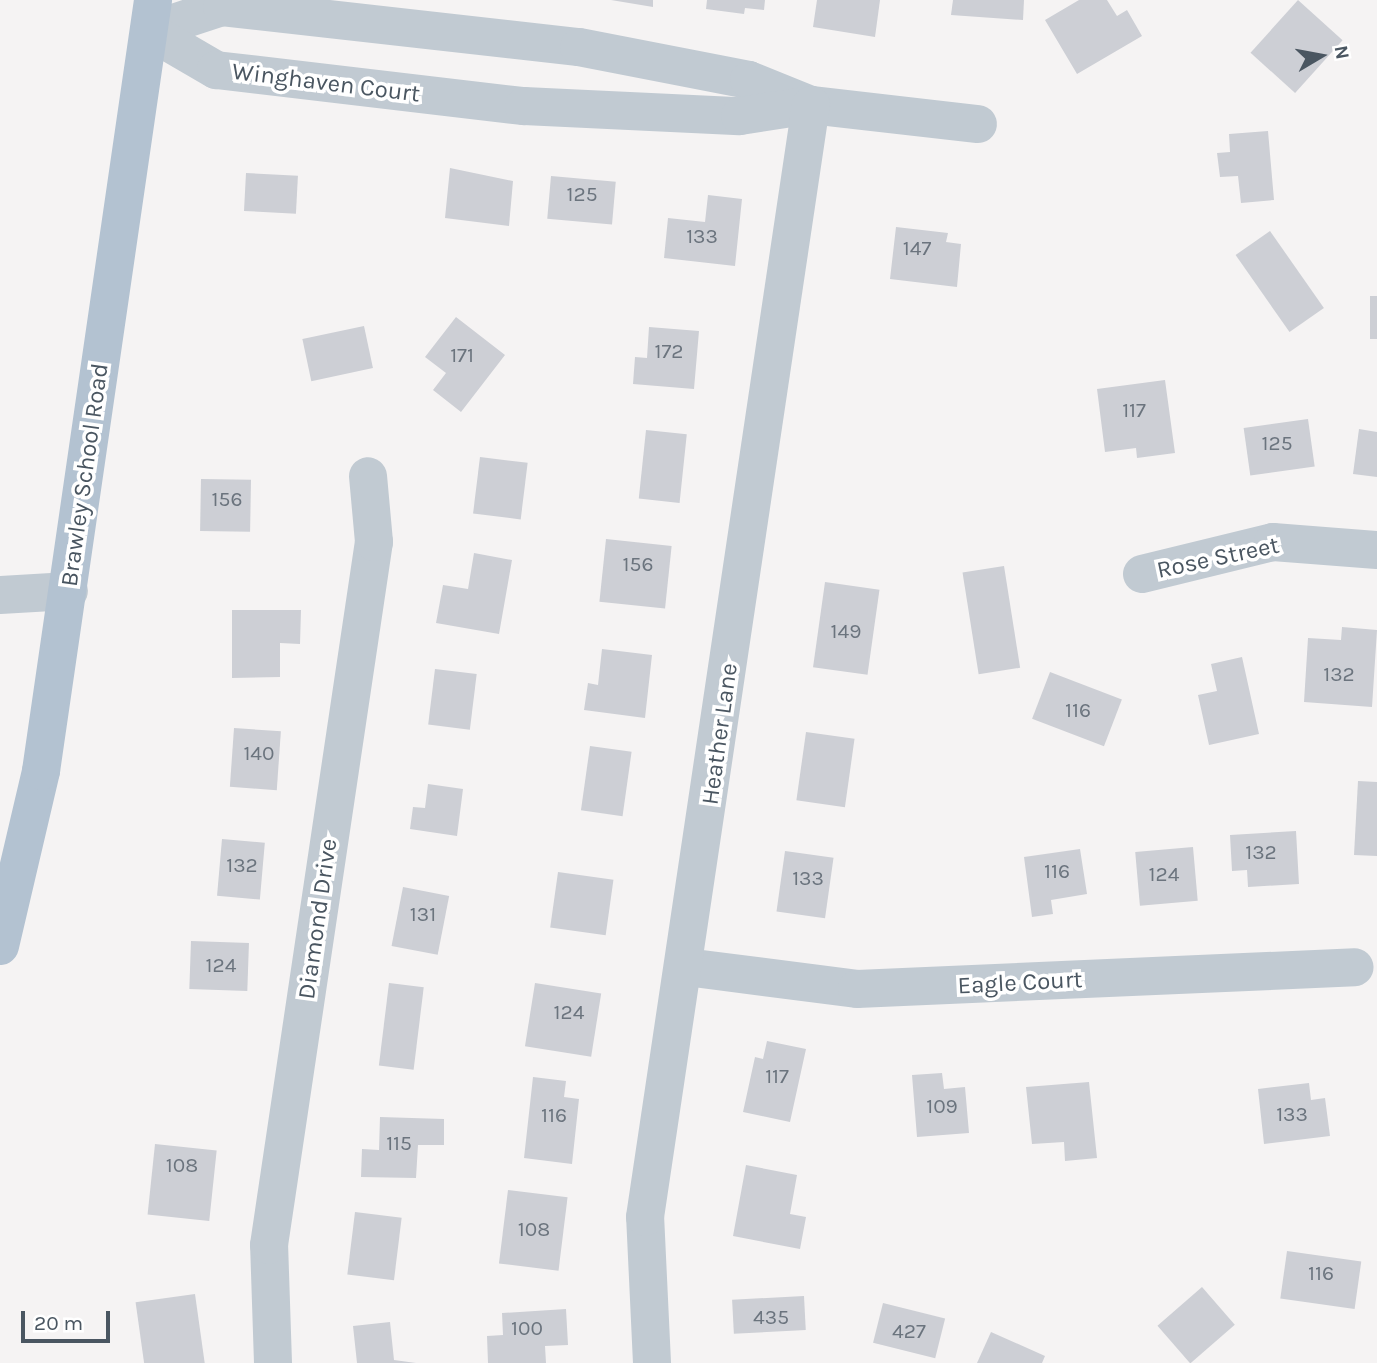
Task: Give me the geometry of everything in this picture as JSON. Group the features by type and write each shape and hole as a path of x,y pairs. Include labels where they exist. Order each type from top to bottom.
{"main road":[{"name":"Brawley School Road","path":"0,946 41,771 151,16"}],"street":[{"name":"Winghaven Court","path":"151,16 236,8 579,47 749,80 811,105"},
{"name":"Winghaven Court","path":"151,16 216,70 524,106 740,116 811,105 978,124"},
{"name":"Heather Lane","path":"652,1363 645,1217 686,967 811,105"},
{"name":"Diamond Drive","path":"273,1363 269,1245 374,542 368,476"},
{"name":"Rose Street","path":"1142,574 1273,542 1377,550"},
{"path":"0,595 69,591"},
{"name":"Eagle Court","path":"686,967 857,989 1355,967"}],"building":[{"path":"611,0 653,0 653,7"},
{"path":"707,0 765,0 764,10 745,8 744,14 706,9"},
{"path":"817,0 880,0 875,37 813,27"},
{"path":"953,0 1024,0 1023,20 951,15"},
{"path":"1079,0 1107,0 1117,16 1127,10 1142,36 1077,74 1045,20"},
{"path":"1298,0 1343,40 1295,93 1250,53"},
{"path":"1268,131 1274,200 1241,203 1238,176 1220,177 1217,153 1230,152 1229,134"},
{"path":"450,168 513,181 509,226 445,218"},
{"path":"246,173 298,176 296,214 244,211"},
{"path":"551,176 616,182 612,225 547,219"},
{"path":"708,195 742,199 735,266 664,258 668,218 705,222"},
{"path":"896,227 948,233 946,242 961,244 957,287 890,279"},
{"path":"1270,231 1324,308 1290,332 1236,255"},
{"path":"1370,296 1377,296 1377,339 1370,339"},
{"path":"456,317 505,355 461,412 433,390 446,373 425,357"},
{"path":"364,326 373,368 311,381 302,339"},
{"path":"649,327 699,331 694,389 633,384 635,357 647,358"},
{"path":"1165,380 1175,453 1137,458 1136,448 1105,452 1097,389"},
{"path":"1308,419 1315,467 1250,476 1244,428"},
{"path":"1359,429 1377,432 1377,477 1353,474"},
{"path":"646,430 687,434 680,503 639,499"},
{"path":"480,457 528,463 521,519 473,514"},
{"path":"201,479 251,480 250,532 200,531"},
{"path":"606,539 672,546 665,609 599,602"},
{"path":"474,553 512,560 499,634 436,623 443,585 468,589"},
{"path":"1004,566 1020,668 979,674 963,573"},
{"path":"825,582 879,590 867,675 813,667"},
{"path":"232,610 301,610 300,644 280,643 280,677 232,678"},
{"path":"1342,627 1377,630 1372,707 1304,702 1308,638 1341,640"},
{"path":"602,649 652,655 645,718 584,710 588,683 598,685"},
{"path":"1242,657 1259,734 1209,745 1198,695 1217,691 1211,664"},
{"path":"435,669 477,674 470,730 428,725"},
{"path":"1050,672 1122,700 1104,746 1032,719"},
{"path":"234,728 281,731 277,790 230,787"},
{"path":"806,732 855,739 845,807 796,800"},
{"path":"590,746 632,752 623,816 581,810"},
{"path":"1358,781 1377,782 1377,856 1354,855"},
{"path":"428,784 463,789 457,836 410,829 413,807 425,808"},
{"path":"1296,831 1299,884 1248,887 1247,870 1232,871 1230,835"},
{"path":"222,839 265,843 260,900 217,896"},
{"path":"1193,847 1198,901 1140,906 1135,852"},
{"path":"1080,849 1087,894 1051,900 1053,914 1032,917 1024,857"},
{"path":"785,851 834,858 825,918 777,911"},
{"path":"558,872 613,880 606,935 550,927"},
{"path":"403,887 449,896 438,955 392,946"},
{"path":"191,941 249,943 247,991 189,989"},
{"path":"389,983 424,987 414,1070 379,1065"},
{"path":"535,983 601,993 591,1057 525,1046"},
{"path":"767,1041 806,1049 790,1122 743,1112 755,1057 763,1059"},
{"path":"942,1073 944,1089 965,1087 969,1133 917,1137 912,1075"},
{"path":"533,1077 566,1081 564,1097 579,1099 572,1164 524,1158"},
{"path":"1089,1082 1097,1158 1065,1161 1064,1142 1032,1144 1026,1087"},
{"path":"1309,1083 1311,1100 1325,1098 1330,1136 1264,1144 1258,1089"},
{"path":"380,1117 444,1119 444,1145 418,1145 416,1178 361,1177 362,1149 379,1150"},
{"path":"155,1144 217,1150 209,1221 148,1215"},
{"path":"746,1165 797,1175 790,1214 806,1217 800,1249 733,1236"},
{"path":"508,1190 568,1197 559,1271 499,1263"},
{"path":"355,1212 402,1218 394,1280 347,1275"},
{"path":"1287,1251 1361,1261 1355,1309 1280,1299"},
{"path":"1202,1287 1235,1325 1191,1363 1157,1326"},
{"path":"195,1294 205,1363 144,1363 136,1302"},
{"path":"804,1296 806,1330 734,1334 732,1300"},
{"path":"883,1303 945,1318 935,1358 873,1343"},
{"path":"566,1309 568,1345 545,1346 546,1363 488,1363 487,1336 503,1335 502,1313"},
{"path":"390,1322 394,1360 416,1363 357,1363 353,1326"},
{"path":"991,1332 1045,1356 1042,1363 977,1363"}]}
